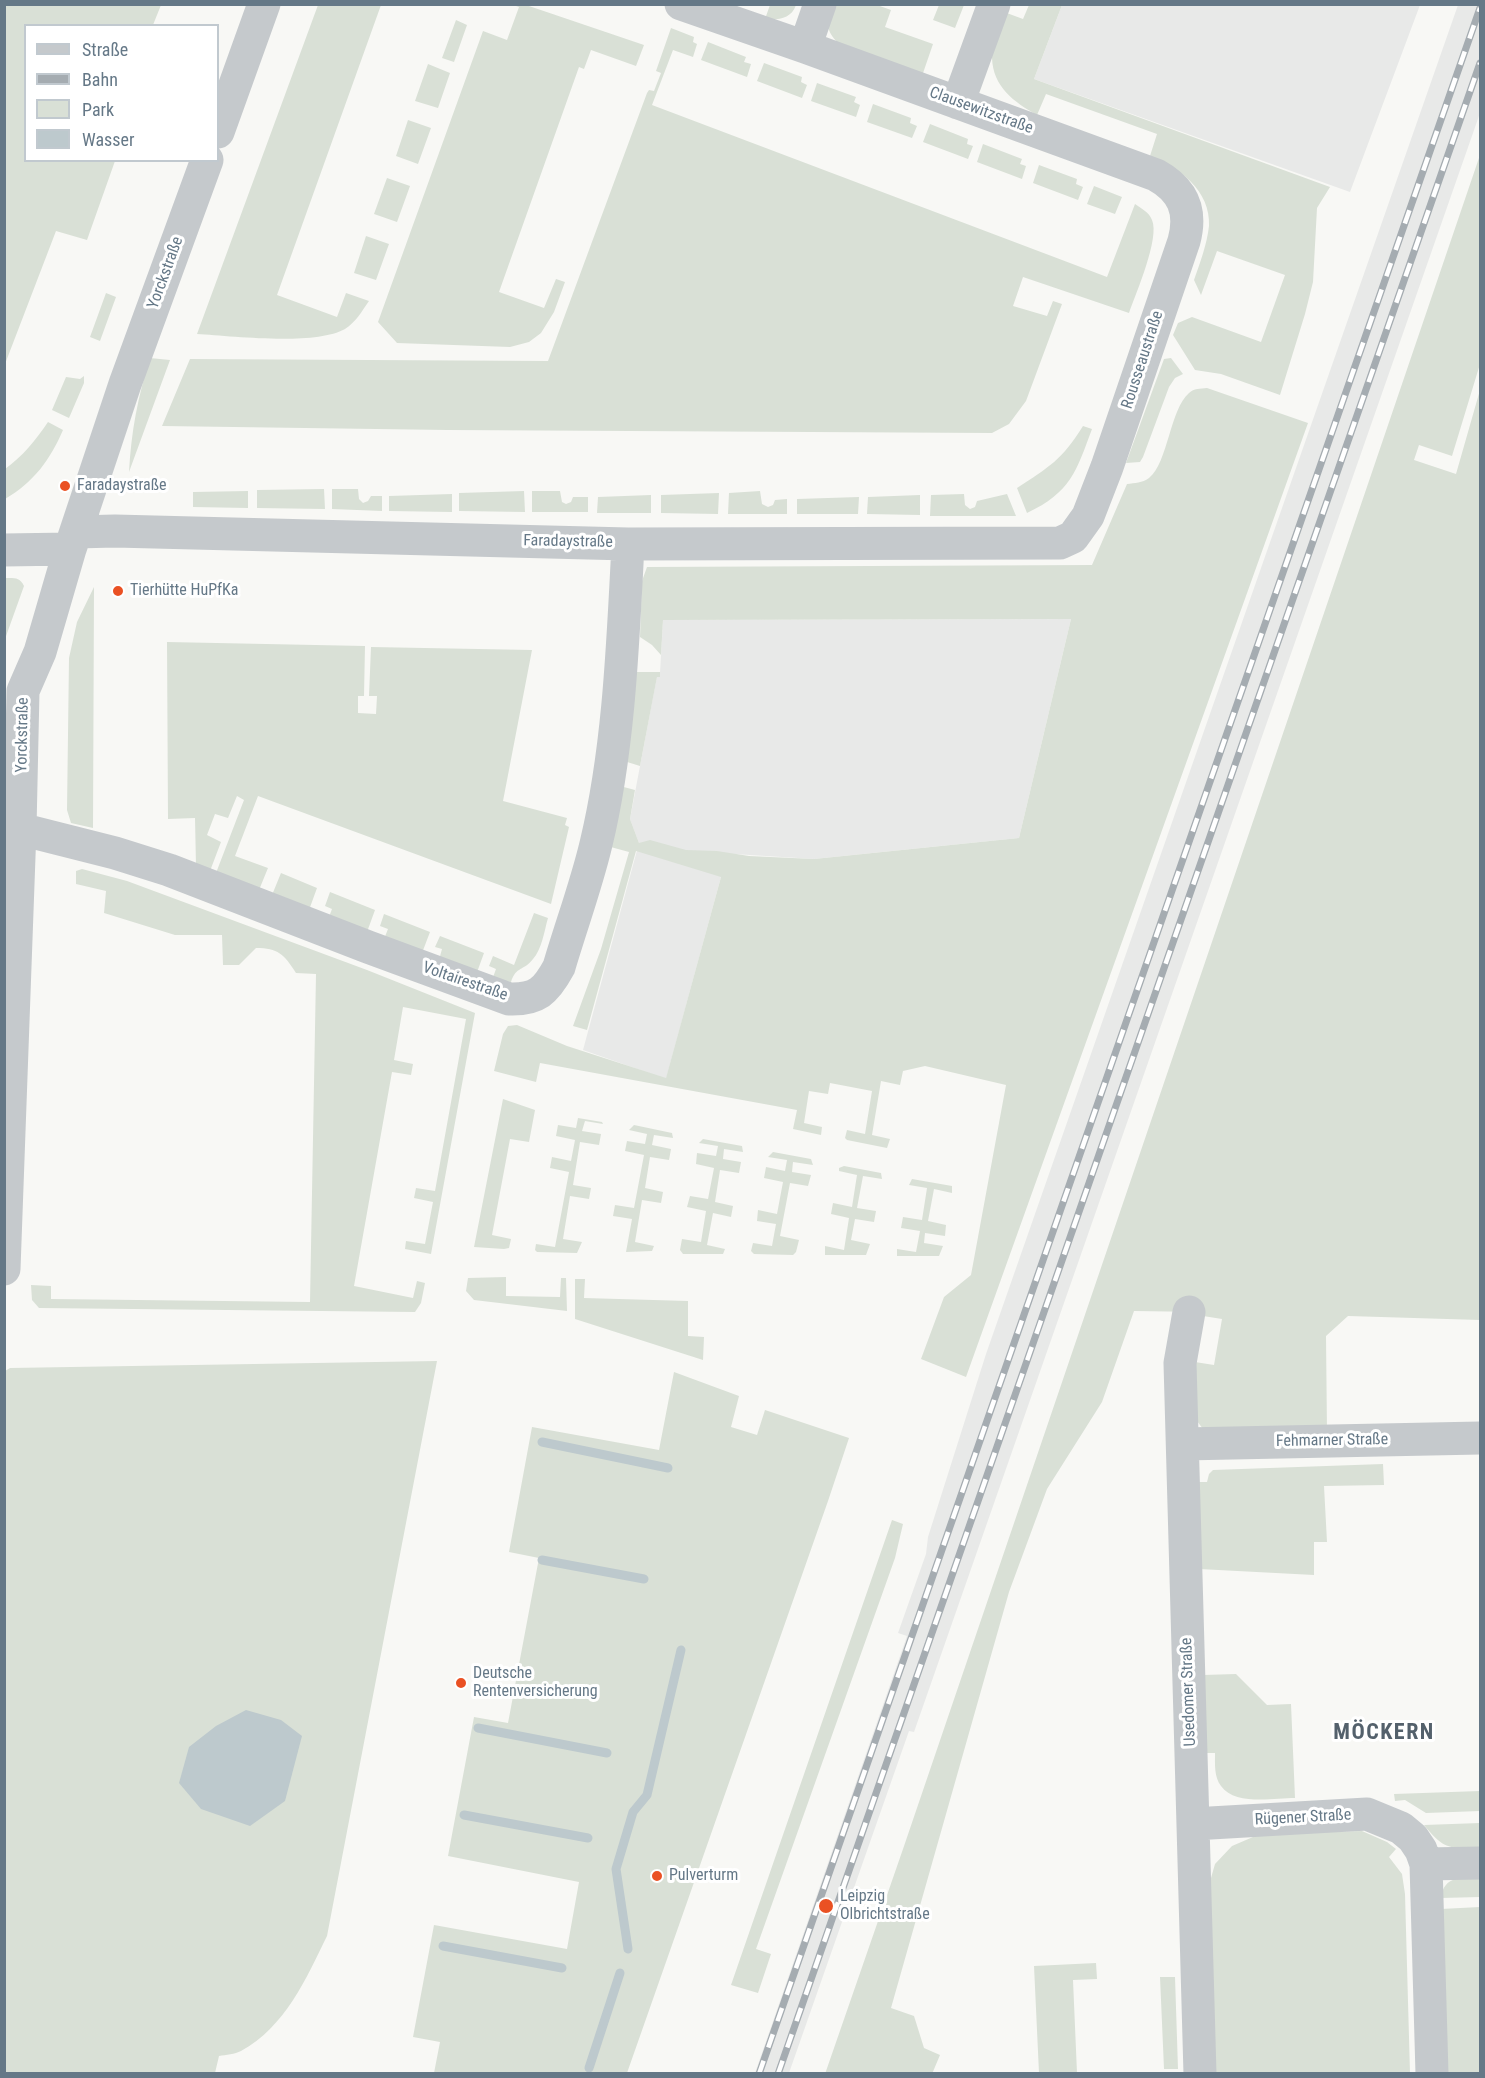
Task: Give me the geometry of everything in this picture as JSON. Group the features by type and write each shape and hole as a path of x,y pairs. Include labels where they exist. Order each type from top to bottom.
{"street":[{"path":"219,129 264,4"},
{"name":"Clausewitzstraße","path":"681,4 1156,176"},
{"path":"805,47 820,4"},
{"path":"958,103 994,4"},
{"name":"Yorckstraße","path":"5,1269 20,829 14,691 40,652 73,540 125,384 206,162"},
{"name":"Rousseaustraße","path":"1060,543 1073,537 1088,516 1107,467 1187,229 1188,217 1175,188 1156,176"},
{"name":"Faradaystraße","path":"4,550 116,531 628,544 1060,543"},
{"name":"Voltairestraße","path":"20,829 64,842 115,853 169,870 509,999 533,997 549,984 559,967 596,844 609,771 622,661 628,544"},
{"name":"Usedomer Straße","path":"1189,1312 1180,1363 1200,2073"},
{"name":"Fehmarner Straße","path":"1183,1444 1480,1438"},
{"name":"Rügener Straße","path":"1193,1824 1367,1814 1401,1828 1413,1838 1426,1864 1432,2073"},
{"path":"1426,1864 1480,1863"}],"shaded area":[{"path":"1062,5 1420,5 1350,192 1034,79"},
{"path":"1458,5 1480,5 1480,113 914,1732 909,1731 789,2073 755,2073 907,1636 898,1633 926,1554 928,1537 986,1354"},
{"path":"1071,619 1019,838 814,859 734,854 721,877 666,1079 583,1050 639,843 630,819 657,676 660,673 663,620"}],"green space":[{"path":"5,4 161,5 153,24 24,24 24,162 115,162 87,240 56,231 5,364"},
{"path":"318,5 381,5 277,295 337,317 346,293 369,301 349,326 331,334 294,339 273,339 197,334"},
{"path":"513,5 526,5 644,45 636,66 591,50 584,69 579,67 499,292 544,308 556,279 565,282 554,312 541,333 529,342 510,347 397,343 378,322 483,31 507,40 519,7"},
{"path":"770,5 796,5 794,10 784,18 765,19"},
{"path":"830,5 877,5 891,10 885,27 933,44 922,76 839,44 831,35 828,26"},
{"path":"939,5 964,5 955,28 933,20"},
{"path":"1029,5 1062,5 1034,79 1330,187 1317,208 1313,282 1280,395 1221,374 1195,370 1173,335 1178,323 1192,317 1261,342 1285,275 1217,251 1201,295 1194,280 1207,240 1209,226 1205,202 1199,191 1182,174 1150,156 1157,134 1046,94 1037,115 1020,105 1006,92 993,68 992,53 995,41 1004,12 1023,19"},
{"path":"456,20 467,25 454,62 442,58"},
{"path":"671,28 694,37 693,42 697,44 693,57 673,50 652,105 1107,277 1135,204 1149,215 1154,228 1146,266 1129,313 1023,277 1013,306 1047,316 1053,301 1062,304 1026,401 1009,424 992,433 162,426 190,359 548,361 647,93 649,90 654,91 661,73 656,71"},
{"path":"708,42 746,57 744,62 751,64 747,77 701,60"},
{"path":"764,63 802,77 801,82 807,85 802,98 757,81"},
{"path":"428,64 450,73 438,108 415,101"},
{"path":"817,83 856,97 854,102 860,105 856,117 811,101"},
{"path":"873,104 911,118 910,123 917,126 912,138 867,122"},
{"path":"408,120 431,128 418,164 396,156"},
{"path":"930,124 968,139 967,144 973,146 968,159 923,142"},
{"path":"983,144 1022,159 1020,164 1026,166 1022,179 977,162"},
{"path":"1480,155 1480,364 1452,456 1419,445 1414,460 1456,474 1480,390 1480,1320 1348,1316 1326,1336 1327,1432 1203,1429 1197,1421 1195,1362 1214,1365 1222,1319 1203,1316 1203,1312 1134,1311 1102,1402 1047,1489 1009,1592 891,2008 914,2016 924,2048 940,2055 932,2074 825,2074 903,1849"},
{"path":"1039,165 1077,179 1076,184 1083,187 1078,200 1033,183"},
{"path":"387,178 410,186 397,222 374,214"},
{"path":"1094,186 1122,197 1115,214 1087,204"},
{"path":"366,236 389,244 376,280 354,273"},
{"path":"106,293 116,297 100,341 90,337"},
{"path":"150,358 170,360 129,472 136,414"},
{"path":"1171,358 1183,374 1175,378 1169,387 1140,462 1126,463 1164,359"},
{"path":"84,376 84,383 69,418 52,410 66,377 80,379"},
{"path":"1207,388 1308,423 966,1377 921,1359 944,1297 971,1275 1006,1085 925,1066 903,1071 900,1085 881,1081 872,1135 890,1139 887,1148 845,1138 847,1130 865,1134 872,1091 830,1083 828,1094 809,1091 804,1123 822,1127 821,1135 793,1129 797,1110 540,1063 536,1082 494,1071 503,1034 508,1026 517,1025 567,1046 666,1078 721,877 636,851 587,1030 573,1026 601,949 629,852 607,846 620,786 635,790 630,819 639,843 650,840 686,850 814,859 1019,838 1071,619 663,620 661,655 640,637 642,581 647,567 1092,565 1127,484 1144,481 1155,471 1161,461 1177,411 1183,401 1193,390"},
{"path":"48,422 63,430 53,451 33,478 5,499 5,469 28,448"},
{"path":"1083,426 1092,429 1070,479 1053,497 1027,513 1017,488 1054,462"},
{"path":"324,489 325,509 257,508 257,490"},
{"path":"332,489 358,489 359,499 363,503 371,496 382,496 382,511 332,509"},
{"path":"248,491 248,508 193,507 193,492"},
{"path":"524,491 525,512 459,511 459,493"},
{"path":"532,491 560,491 562,502 566,504 571,502 573,497 588,497 588,512 532,512"},
{"path":"760,491 762,504 768,507 773,505 775,500 787,499 787,514 728,514 729,493"},
{"path":"719,493 718,514 661,513 661,495"},
{"path":"452,494 452,512 389,511 389,496"},
{"path":"964,494 965,505 970,509 975,507 977,501 1007,494 1016,516 930,516 931,495"},
{"path":"651,495 651,513 597,513 598,497"},
{"path":"920,495 920,515 867,514 868,497"},
{"path":"859,497 858,514 797,514 797,499"},
{"path":"5,578 19,580 24,586 5,639"},
{"path":"94,587 93,828 71,823 67,810 69,658 77,622"},
{"path":"167,642 365,646 364,696 358,696 358,713 376,714 377,696 369,696 371,647 532,650 503,801 567,818 565,825 569,827 551,904 258,796 235,856 268,868 259,890 216,873 244,800 237,796 228,818 215,814 207,835 221,842 210,871 196,866 195,818 168,819"},
{"path":"636,672 660,672 660,677 657,677 640,766 624,761"},
{"path":"82,869 127,881 367,970 475,1013 431,1254 405,1249 406,1241 425,1244 433,1202 414,1198 416,1188 435,1191 466,1019 403,1007 394,1060 413,1064 411,1075 392,1072 354,1286 413,1298 417,1281 425,1283 421,1303 415,1312 39,1308 32,1300 31,1285 51,1286 51,1299 310,1302 316,974 296,973 280,953 264,948 256,948 239,965 223,965 222,935 175,935 104,913 106,891 76,884 76,871"},
{"path":"281,873 317,888 309,910 272,895"},
{"path":"330,892 375,910 367,932 329,917 332,909 325,906"},
{"path":"534,913 548,918 536,955 530,963 515,973 511,982 492,980 496,969 489,966 493,956 514,965"},
{"path":"384,914 430,932 422,953 384,939 388,929 380,926"},
{"path":"440,936 484,953 476,975 439,960 442,949 435,947"},
{"path":"503,1099 535,1110 529,1142 510,1139 492,1235 511,1239 509,1248 474,1247"},
{"path":"578,1118 603,1124 585,1121 582,1131 601,1134 599,1145 580,1142 573,1185 591,1188 589,1199 570,1196 563,1239 582,1242 577,1253 537,1252 536,1244 555,1247 569,1172 550,1168 552,1157 571,1161 575,1140 556,1136 558,1125 576,1128"},
{"path":"634,1125 672,1133 673,1138 654,1135 652,1145 671,1149 669,1160 650,1157 645,1188 663,1192 661,1203 642,1200 635,1242 654,1246 652,1251 626,1252 632,1219 613,1216 615,1205 634,1208 644,1155 625,1151 627,1141 645,1144 647,1134 629,1130"},
{"path":"703,1139 742,1146 743,1152 724,1149 723,1159 741,1162 739,1173 720,1170 715,1202 733,1206 731,1217 713,1213 707,1245 725,1249 723,1254 683,1254 680,1250 682,1239 701,1242 706,1211 687,1207 690,1196 708,1199 714,1168 696,1164 697,1153 716,1156 718,1146 699,1143"},
{"path":"773,1152 811,1159 813,1165 793,1162 792,1172 811,1175 808,1186 790,1183 780,1236 799,1240 793,1255 754,1254 751,1251 753,1243 772,1246 776,1224 757,1221 758,1210 777,1214 783,1182 764,1178 766,1167 785,1171 787,1160 768,1157"},
{"path":"844,1166 881,1173 882,1179 863,1176 857,1208 876,1211 874,1222 855,1219 851,1240 870,1244 866,1255 825,1255 825,1246 844,1250 849,1218 831,1214 833,1203 852,1207 857,1175 839,1171 839,1168"},
{"path":"912,1179 952,1186 952,1193 934,1189 928,1221 946,1225 945,1236 925,1233 924,1243 943,1246 939,1256 897,1256 897,1249 916,1252 920,1231 901,1228 903,1217 922,1220 927,1188 909,1185"},
{"path":"506,1277 506,1296 560,1297 561,1278 566,1278 567,1311 474,1300 466,1291 468,1278"},
{"path":"575,1279 585,1279 584,1298 688,1301 688,1336 704,1337 703,1360 575,1319"},
{"path":"437,1361 327,1936 293,2001 270,2029 256,2041 239,2052 219,2056 215,2073 5,2073 5,1371 10,1368"},
{"path":"674,1372 739,1396 731,1427 757,1435 765,1410 849,1438 828,1501 627,2073 434,2073 440,2042 413,2037 434,1925 567,1949 579,1882 448,1856 474,1717 508,1723 539,1558 509,1552 532,1427 659,1450"},
{"path":"1383,1464 1384,1485 1324,1486 1327,1542 1314,1542 1314,1575 1199,1569 1197,1482 1207,1482 1213,1470"},
{"path":"892,1520 903,1524 895,1558 756,1949 771,1954 758,1993 731,1985"},
{"path":"1236,1674 1267,1705 1291,1704 1295,1798 1245,1799 1227,1792 1217,1779 1215,1753 1205,1753 1203,1675"},
{"path":"1480,1791 1480,1811 1426,1813 1405,1800 1395,1801 1394,1794"},
{"path":"1480,1823 1480,1848 1455,1848 1443,1844 1424,1825"},
{"path":"1362,1831 1387,1842 1396,1849 1389,1857 1402,1874 1405,1894 1410,2073 1210,2073 1207,1892 1215,1864 1232,1846 1260,1834"},
{"path":"1480,1876 1480,1897 1441,1898 1450,1881"},
{"path":"1480,1907 1480,2073 1447,2073 1441,1909"},
{"path":"1096,1963 1097,1979 1073,1980 1077,2073 1039,2073 1034,1966"},
{"path":"1160,1977 1175,1977 1178,2069 1164,2069"}],"water":[{"path":"246,1710 281,1720 302,1736 285,1801 250,1826 201,1809 179,1783 189,1747 216,1726"}],"waterway":[{"path":"542,1442 668,1468"},
{"path":"542,1560 644,1579"},
{"path":"628,1949 616,1869 633,1812 647,1795 681,1650"},
{"path":"478,1728 607,1753"},
{"path":"464,1815 588,1838"},
{"path":"443,1946 562,1968"},
{"path":"589,2068 620,1973"}],"railway":[{"path":"759,2074 1480,8"},
{"path":"778,2074 1480,63"}],"place":[{"name":"Faradaystraße","path":"65,486"},
{"name":"Tierhütte HuPfKa","path":"118,591"},
{"name":"Deutsche Rentenversicherung","path":"461,1683"},
{"name":"Pulverturm","path":"657,1876"},
{"name":"Leipzig Olbrichtstraße","path":"826,1906"}],"district":[{"name":"MÖCKERN","path":"1384,1733"}]}
